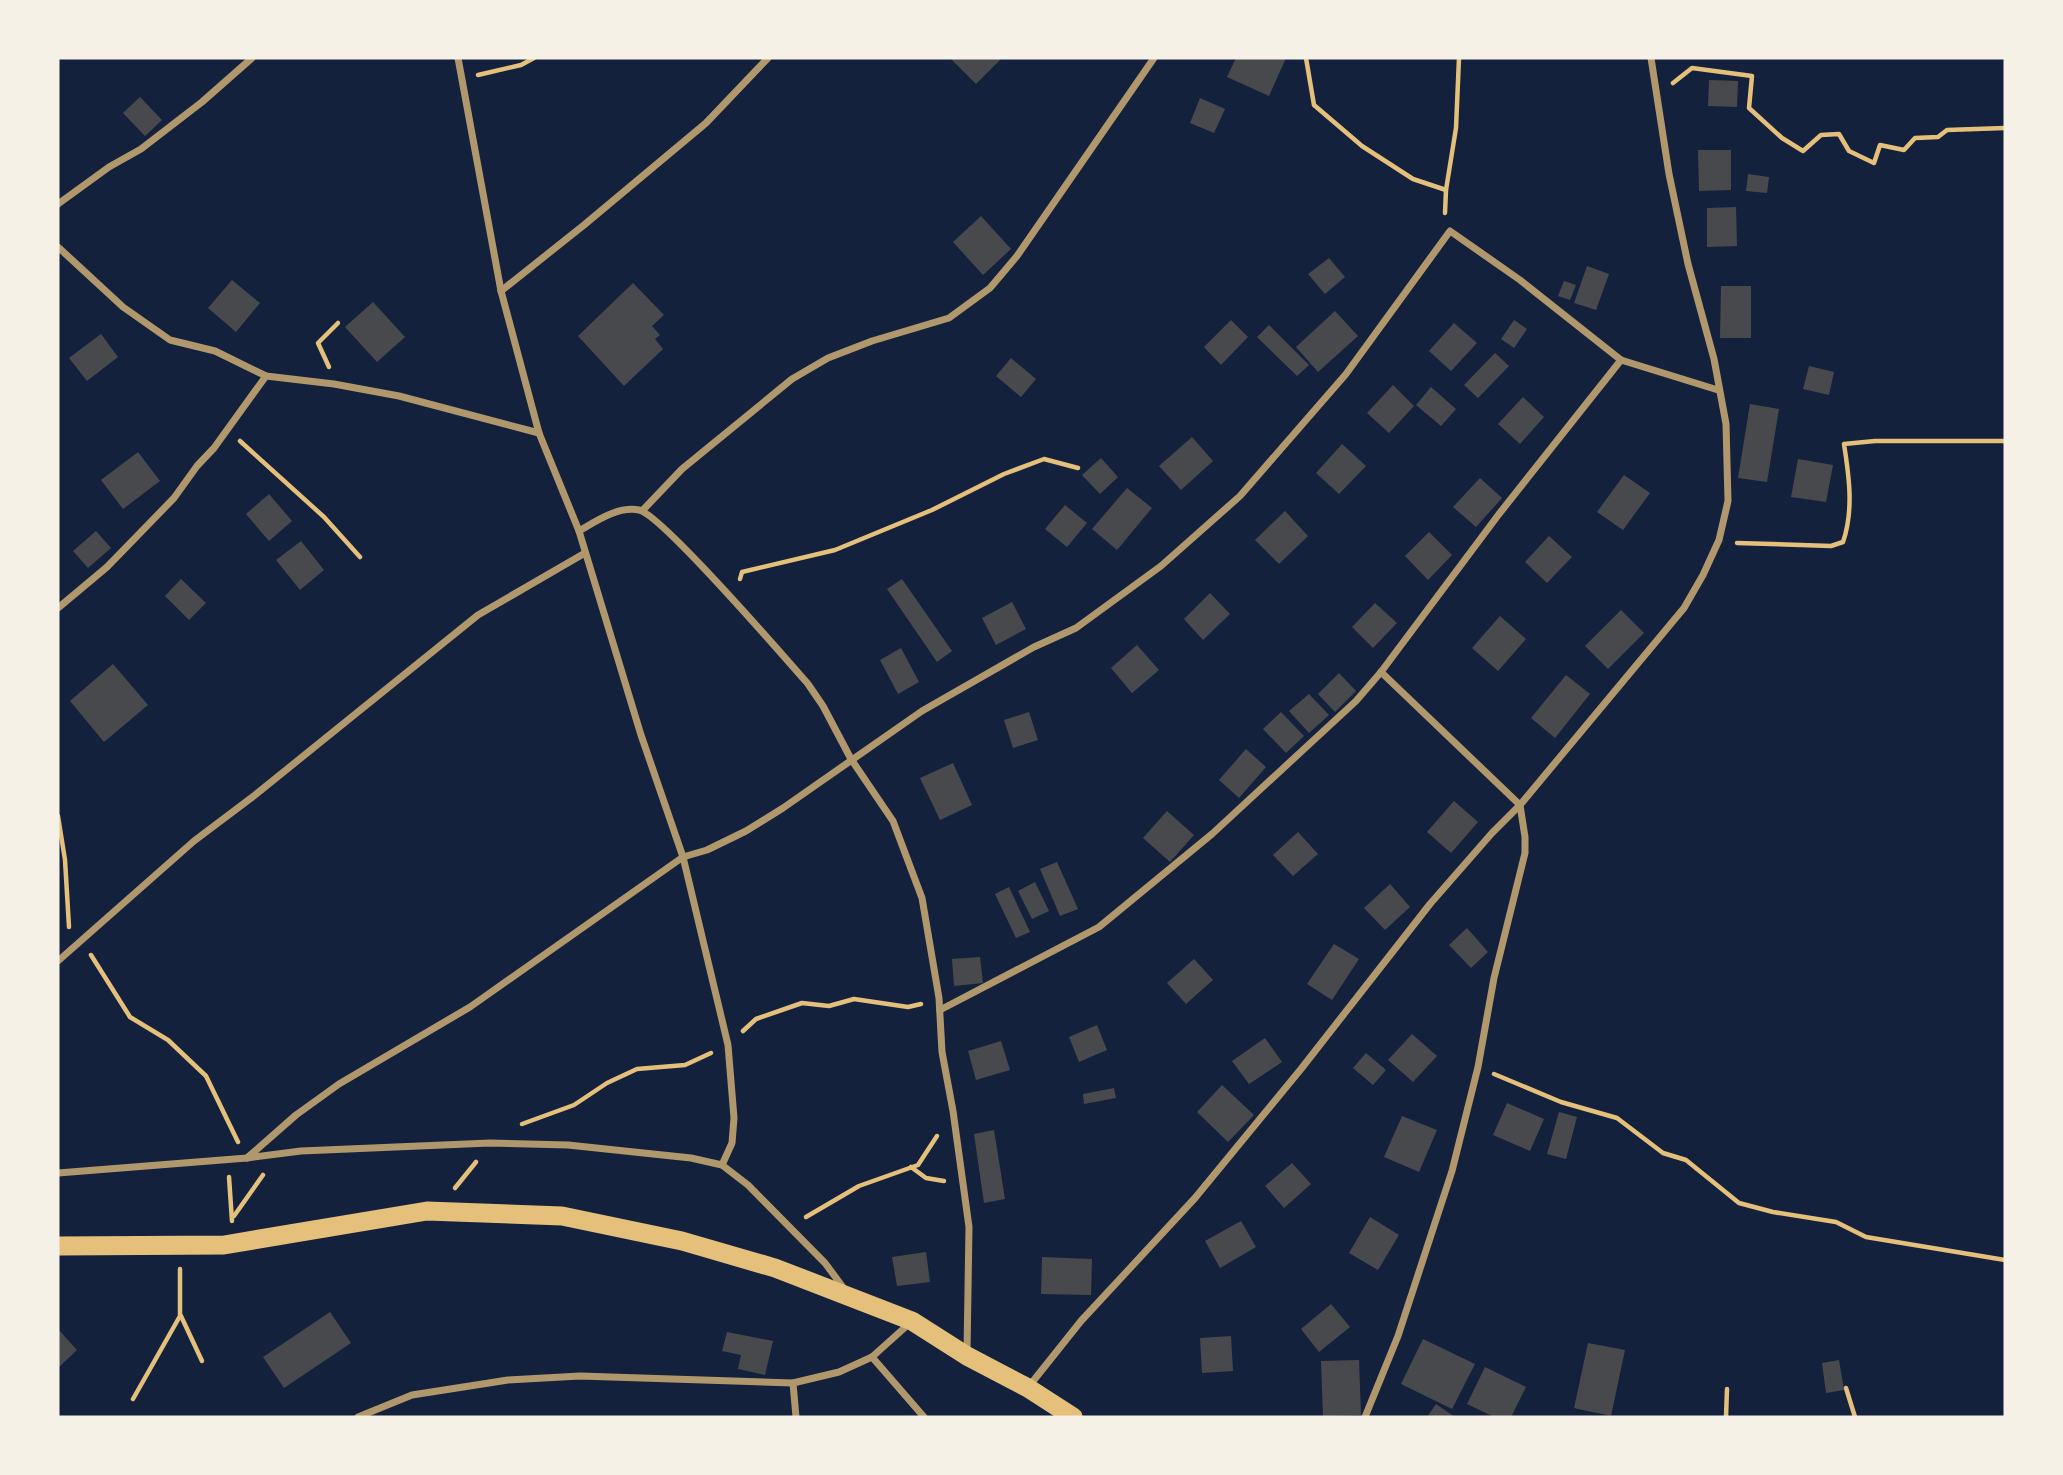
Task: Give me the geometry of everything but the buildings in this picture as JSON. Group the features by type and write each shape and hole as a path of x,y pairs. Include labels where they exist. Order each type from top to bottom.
{"highway":[{"path":"58,1246 224,1245 427,1211 562,1216 682,1241 775,1268 849,1296 912,1321 1073,1417"}],"street":[{"path":"58,204 109,167 141,149 202,102 252,58"},
{"path":"458,58 501,291 538,433 579,531 641,735 683,857 728,1045 734,1118 732,1143 722,1165"},
{"path":"501,291 706,123 768,58"},
{"path":"643,510 682,469 792,379 828,358 949,318 990,288 1017,256 1154,58"},
{"path":"1028,1388 1080,1321 1195,1198 1301,1069 1430,904 1520,805 1684,608 1719,540 1728,501 1726,424 1714,359 1688,264 1669,174 1651,58"},
{"path":"247,1158 296,1115 339,1084 470,1007 683,857 707,850 746,831 922,711 1034,648 1076,628 1161,566 1241,496 1346,374 1450,231 1520,280 1621,360 1718,390"},
{"path":"58,247 123,307 170,340 215,351 266,376 334,384 421,401 538,433"},
{"path":"940,1010 1099,927 1212,834 1356,701 1621,360"},
{"path":"58,608 107,567 174,498 266,376"},
{"path":"579,531 611,514 629,509 643,510 671,535 808,684 851,759 892,821 922,898 939,998 942,1052 969,1227 967,1356"},
{"path":"58,961 194,841 478,615 585,553"},
{"path":"1365,1417 1398,1336 1452,1171 1478,1067 1494,978 1525,853 1520,805 1381,672"},
{"path":"58,1173 247,1158 281,1152 490,1143 568,1145 691,1158 722,1165 748,1185 825,1263 849,1296"},
{"path":"358,1417 412,1395 508,1380 580,1376 793,1383 839,1372 872,1357 912,1321"},
{"path":"872,1357 924,1417"},
{"path":"793,1383 796,1417"}],"path":[{"path":"463,78 521,65 534,58"},
{"path":"1306,58 1314,105 1362,146 1413,178 1446,190"},
{"path":"1450,231 1445,212 1446,190 1455,128 1459,58"},
{"path":"1656,96 1692,68 1752,76 1749,108 1782,138 1803,151 1821,135 1839,134 1849,151 1874,163 1880,145 1904,150 1916,138 1938,137 1947,130 2005,128"},
{"path":"334,384 334,378 318,343 338,323"},
{"path":"227,429 324,517 360,557"},
{"path":"1719,540 1749,545 1831,546 1843,542 1850,491 1844,444 1875,441 2005,440"},
{"path":"734,601 742,572 835,550 932,510 1004,474 1044,459 1078,468"},
{"path":"58,817 65,860 69,927 108,979 130,1017 168,1040 206,1076 239,1144 238,1153 228,1159 232,1221"},
{"path":"728,1045 757,1018 802,1003 829,1006 854,999 908,1007 939,998"},
{"path":"427,1211 464,1178 490,1143 524,1123 574,1105 607,1083 636,1069 685,1065 694,1061"},
{"path":"1478,1067 1561,1102 1618,1118 1663,1153 1686,1160 1739,1203 1773,1212 1836,1222 1866,1237 2005,1260"},
{"path":"785,1225 816,1213 859,1186 918,1165 953,1111"},
{"path":"224,1245 235,1213 281,1152"},
{"path":"911,1167 926,1178 962,1185"},
{"path":"133,1399 180,1315 182,1297 178,1244"},
{"path":"180,1315 202,1361"},
{"path":"1846,1388 1855,1417"},
{"path":"1726,1417 1727,1389"}]}
